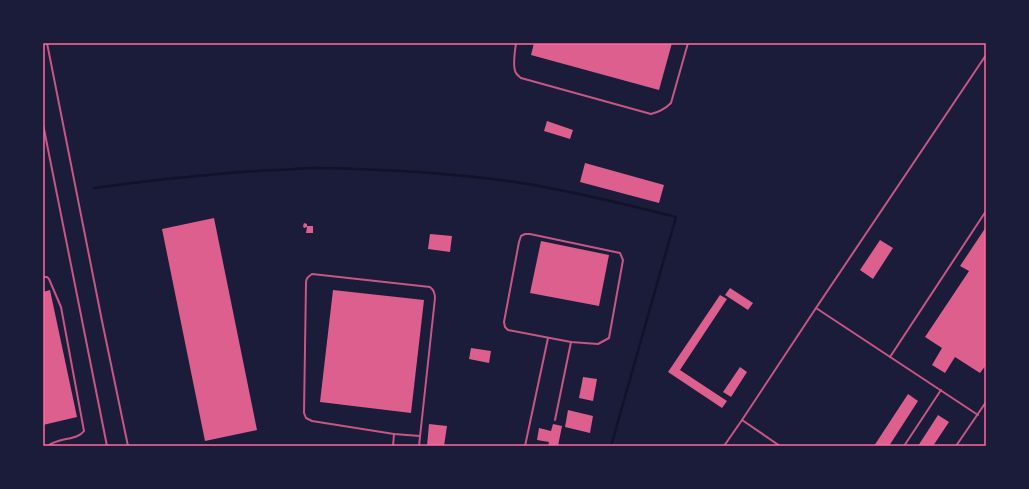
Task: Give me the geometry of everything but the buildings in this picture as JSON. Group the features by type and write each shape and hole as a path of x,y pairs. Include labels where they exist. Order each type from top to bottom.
{"lane":[{"path":"47,43 128,446"},
{"path":"516,43 514,62 515,70 516,74 521,78 651,114 666,108 670,103 688,43"},
{"path":"724,446 986,55"},
{"path":"43,124 107,446"},
{"path":"890,357 986,211"},
{"path":"530,234 620,253 623,260 609,338 598,344 571,342 548,338 508,330 505,327 504,322 521,236 530,234"},
{"path":"419,446 435,298 433,289 430,287 312,274 306,279 304,413 306,418 312,421 394,434 420,436"},
{"path":"43,277 47,277 49,279 61,307 84,431 81,435 52,442 48,446"},
{"path":"816,308 978,415"},
{"path":"525,446 548,338"},
{"path":"555,420 571,342"},
{"path":"904,446 941,390"},
{"path":"956,446 986,402"},
{"path":"742,420 780,446"},
{"path":"393,446 394,434"}],"waterway":[{"path":"94,188 229,173 314,168 369,169 479,177 534,185 676,217 611,446"}]}
